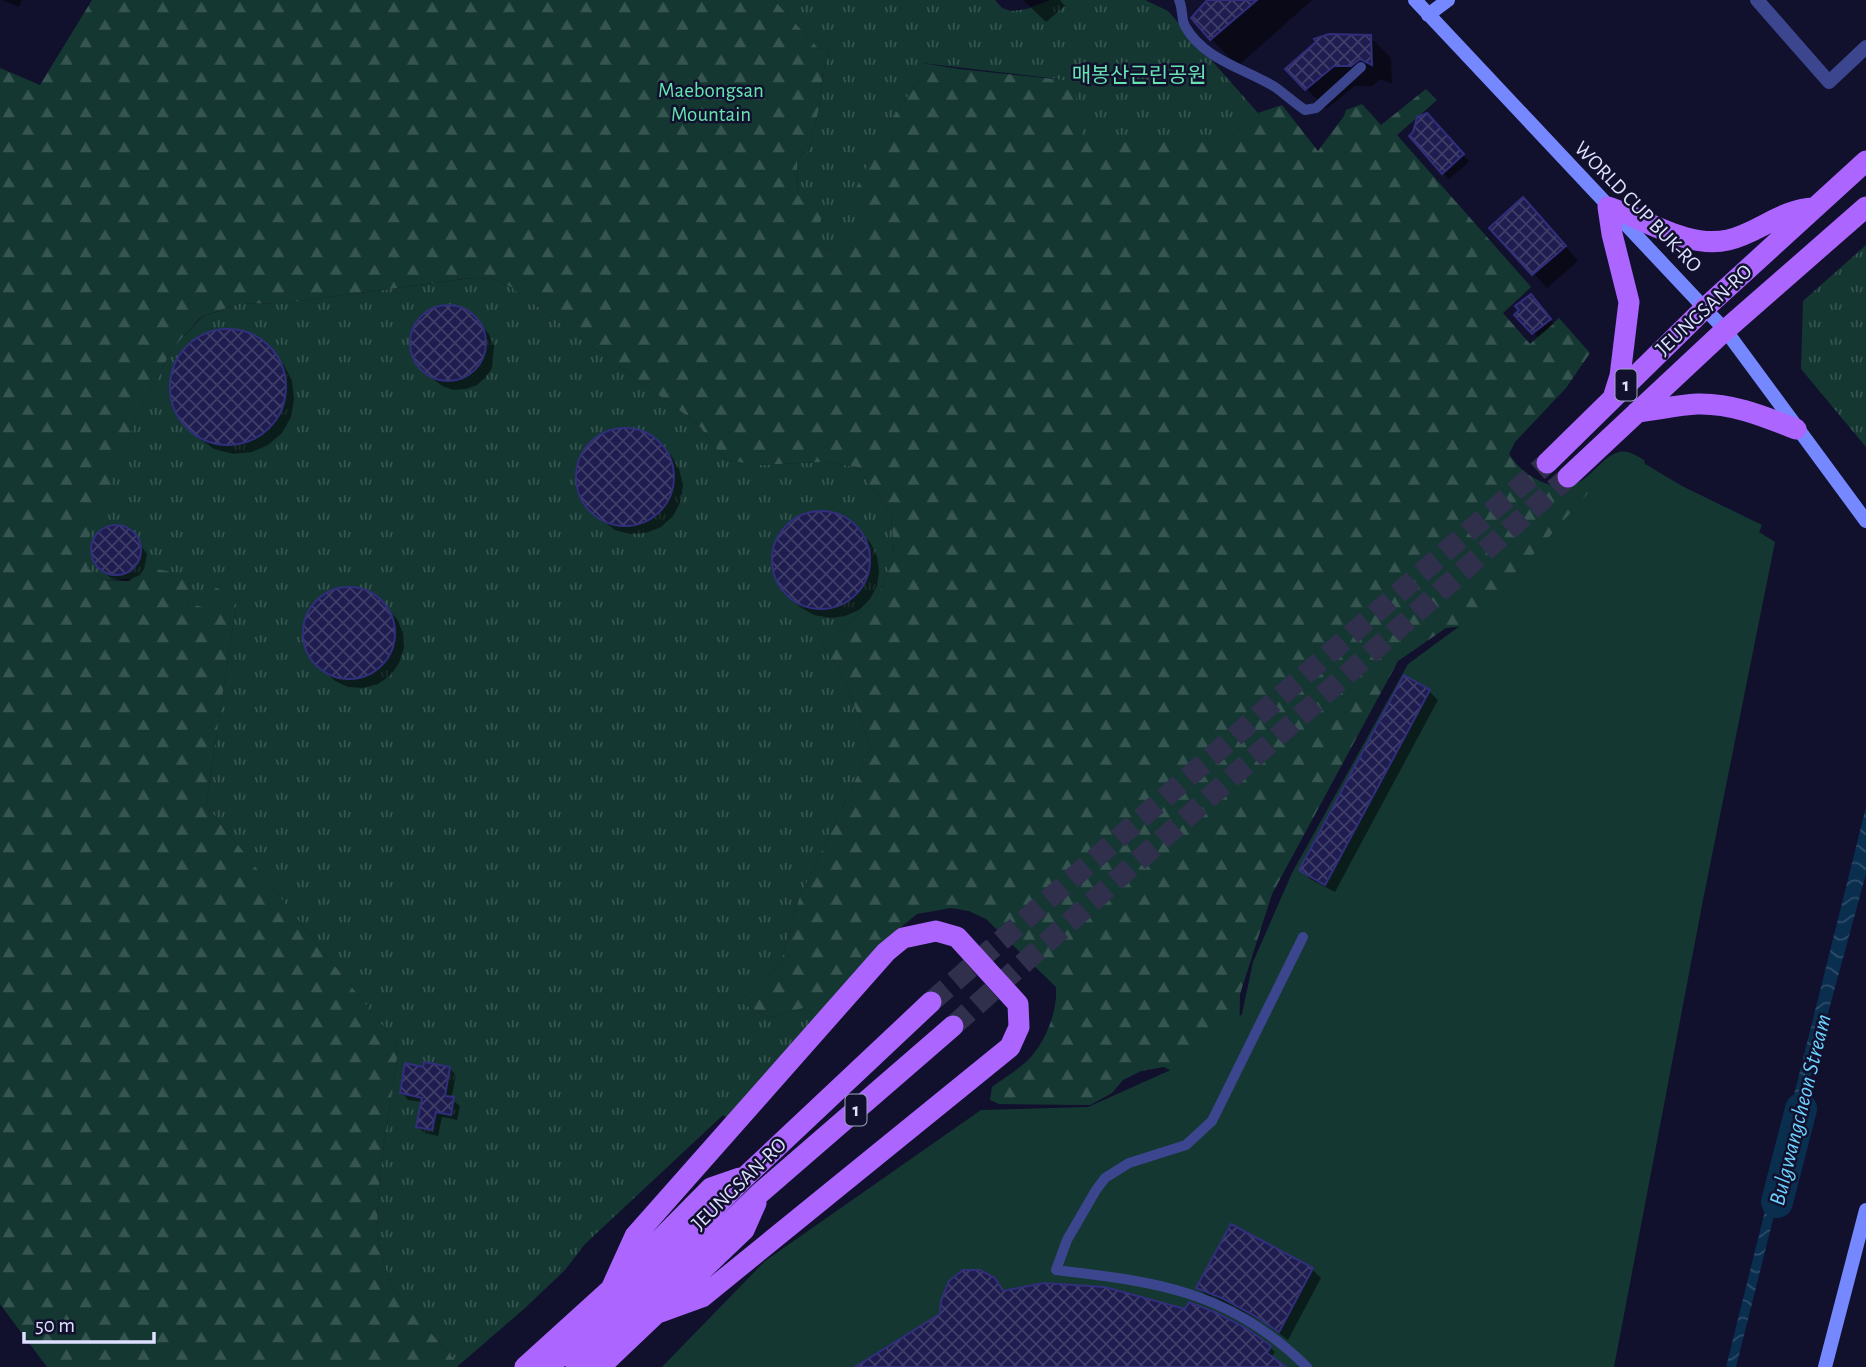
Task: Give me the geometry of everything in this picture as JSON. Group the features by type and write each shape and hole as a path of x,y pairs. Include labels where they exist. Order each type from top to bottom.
{"main road":[{"name":"WORLD CUP BUK-RO","path":"1415,0 1726,331 1865,520"},
{"path":"1428,15 1448,0"},
{"name":"JEUNGSAN-RO","path":"1547,463 1704,308 1866,161"},
{"name":"JEUNGSAN-RO","path":"1568,477 1866,206"},
{"path":"1614,397 1620,376 1629,302 1608,207 1634,215 1671,233 1709,241 1728,240 1755,230 1787,212 1814,208"},
{"path":"1637,412 1695,404 1721,405 1752,411 1796,429"},
{"path":"611,1289 635,1236 886,952 903,938 936,931 957,937 1018,1004 1019,1027 1010,1047 702,1297 658,1313"},
{"name":"JEUNGSAN-RO","path":"548,1367 623,1300 745,1177 931,1002"},
{"name":"JEUNGSAN-RO","path":"576,1367 759,1195 953,1026"},
{"name":"1","path":"525,1367 611,1289 712,1188 745,1177"},
{"name":"1","path":"600,1367 744,1230 759,1195"},
{"path":"1825,1367 1866,1210"}],"street":[{"path":"1756,0 1829,82 1866,47"}],"lane":[{"path":"1179,0 1184,25 1202,46 1232,67 1252,74 1278,89 1287,99 1305,110 1316,108 1361,67"},
{"path":"1303,937 1212,1121 1186,1145 1129,1163 1105,1178 1068,1240 1056,1270 1134,1279 1202,1298 1232,1311 1268,1333 1307,1367"}],"green space":[{"name":"Maebongsan Mountain","path":"92,0 774,0 818,48 831,50 823,71 819,108 809,150 797,158 798,196 816,196 814,203 825,205 815,241 827,250 872,223 851,198 889,122 922,77 922,63 1073,81 1084,142 1221,142 1259,117 1258,113 1282,105 1318,151 1346,110 1362,104 1381,125 1426,89 1437,100 1397,135 1531,287 1503,313 1530,344 1559,318 1590,353 1566,388 1515,442 1509,454 1532,477 1553,486 1574,484 1584,479 1610,456 1619,452 1644,460 1647,472 1480,624 1446,628 1398,661 1272,894 1240,994 1239,1044 1179,1075 1164,1067 1141,1071 1123,1080 1112,1093 1090,1105 999,1104 990,1100 992,1087 1027,1061 1039,1046 1055,1006 1056,987 986,919 969,911 951,908 917,914 900,928 822,1019 803,1008 770,1018 740,1002 781,962 799,899 871,747 839,668 822,646 876,599 894,556 891,514 857,467 825,462 754,465 724,459 698,424 511,287 492,279 471,278 278,304 241,303 201,317 173,348 139,411 88,540 86,560 88,568 103,580 129,581 146,567 192,576 187,603 207,608 215,587 237,599 206,805 395,1041 397,1058 379,1191 380,1247 390,1286 459,1365 47,1367 0,1304 0,68 40,85"},
{"name":"매봉산근린공원","path":"774,0 995,0 1002,8 1011,11 1027,9 1050,0 1145,0 1168,11 1259,117 1221,142 1084,142 1058,79 922,63 922,77 889,122 873,223 827,250 815,242 821,207 814,203 815,196 798,196 797,158 809,150 819,108 823,71 831,50 818,48"},
{"path":"1866,245 1866,447 1801,369 1803,301"},
{"path":"472,278 492,279 511,287 698,424 724,459 754,465 825,462 857,467 891,514 894,556 876,599 822,646 839,668 871,747 799,899 781,962 740,1002 770,1018 803,1008 822,1019 731,1122 723,1115 585,1244 565,1270 525,1308 459,1365 390,1286 380,1247 379,1191 397,1058 395,1041 206,805 237,599 207,608 187,603 191,576 103,580 88,568 85,560 88,540 139,411 173,348 202,317 241,303 278,304"},
{"path":"1625,452 1682,486 1762,525 1759,532 1775,542 1614,1367 662,1367 765,1261 981,1110 1088,1107 1193,1060 1242,1014 1253,962 1292,873 1408,664 1487,606"}],"water":[{"name":"Bulgwangcheon Stream","path":"1866,807 1866,874 1790,1152 1736,1367 1726,1367"}],"building":[{"path":"1207,0 1257,0 1210,40 1191,18"},
{"path":"1329,34 1371,35 1372,65 1360,59 1351,66 1334,66 1305,90 1285,69 1316,42 1314,39"},
{"path":"1427,113 1464,154 1442,174 1409,136 1413,132 1417,117"},
{"path":"1523,197 1566,246 1532,275 1489,228"},
{"path":"1531,294 1551,319 1532,334 1514,315 1519,310 1515,306"},
{"path":"448,305 462,308 475,316 483,329 486,343 483,357 475,370 462,378 448,381 434,378 421,370 413,357 410,343 413,329 421,316 434,308"},
{"path":"228,329 250,334 269,346 281,365 286,387 281,409 269,428 250,440 228,445 206,440 187,428 175,409 170,387 175,365 187,346 206,334"},
{"path":"625,428 644,432 660,442 670,458 674,477 670,496 660,512 644,522 625,526 606,522 590,512 580,496 576,477 580,458 590,442 606,432"},
{"path":"821,511 840,515 856,525 866,541 870,560 866,579 856,595 840,605 821,609 802,605 786,595 776,579 772,560 776,541 786,525 802,515"},
{"path":"116,525 134,532 141,550 134,568 116,575 98,568 91,550 98,532"},
{"path":"340,587 358,587 375,594 388,607 395,624 395,642 388,659 375,672 358,679 340,679 323,672 310,659 303,642 303,624 310,607 323,594"},
{"path":"1404,675 1430,690 1325,885 1299,870"},
{"path":"424,1062 450,1067 445,1096 454,1097 451,1115 436,1112 432,1130 416,1127 422,1098 400,1093 405,1063 423,1067"},
{"path":"1231,1224 1313,1268 1279,1332 1224,1299 1196,1288"},
{"path":"963,1270 980,1270 995,1278 1003,1291 1043,1283 1105,1287 1185,1309 1189,1302 1246,1328 1271,1346 1267,1353 1286,1367 855,1367 940,1314 941,1301 949,1281"}],"waterway":[{"name":"Bulgwangcheon Stream","path":"1777,1202 1801,1109"}],"tunnel":[{"path":"931,1002 1547,463"},
{"path":"953,1026 1568,477"}]}
